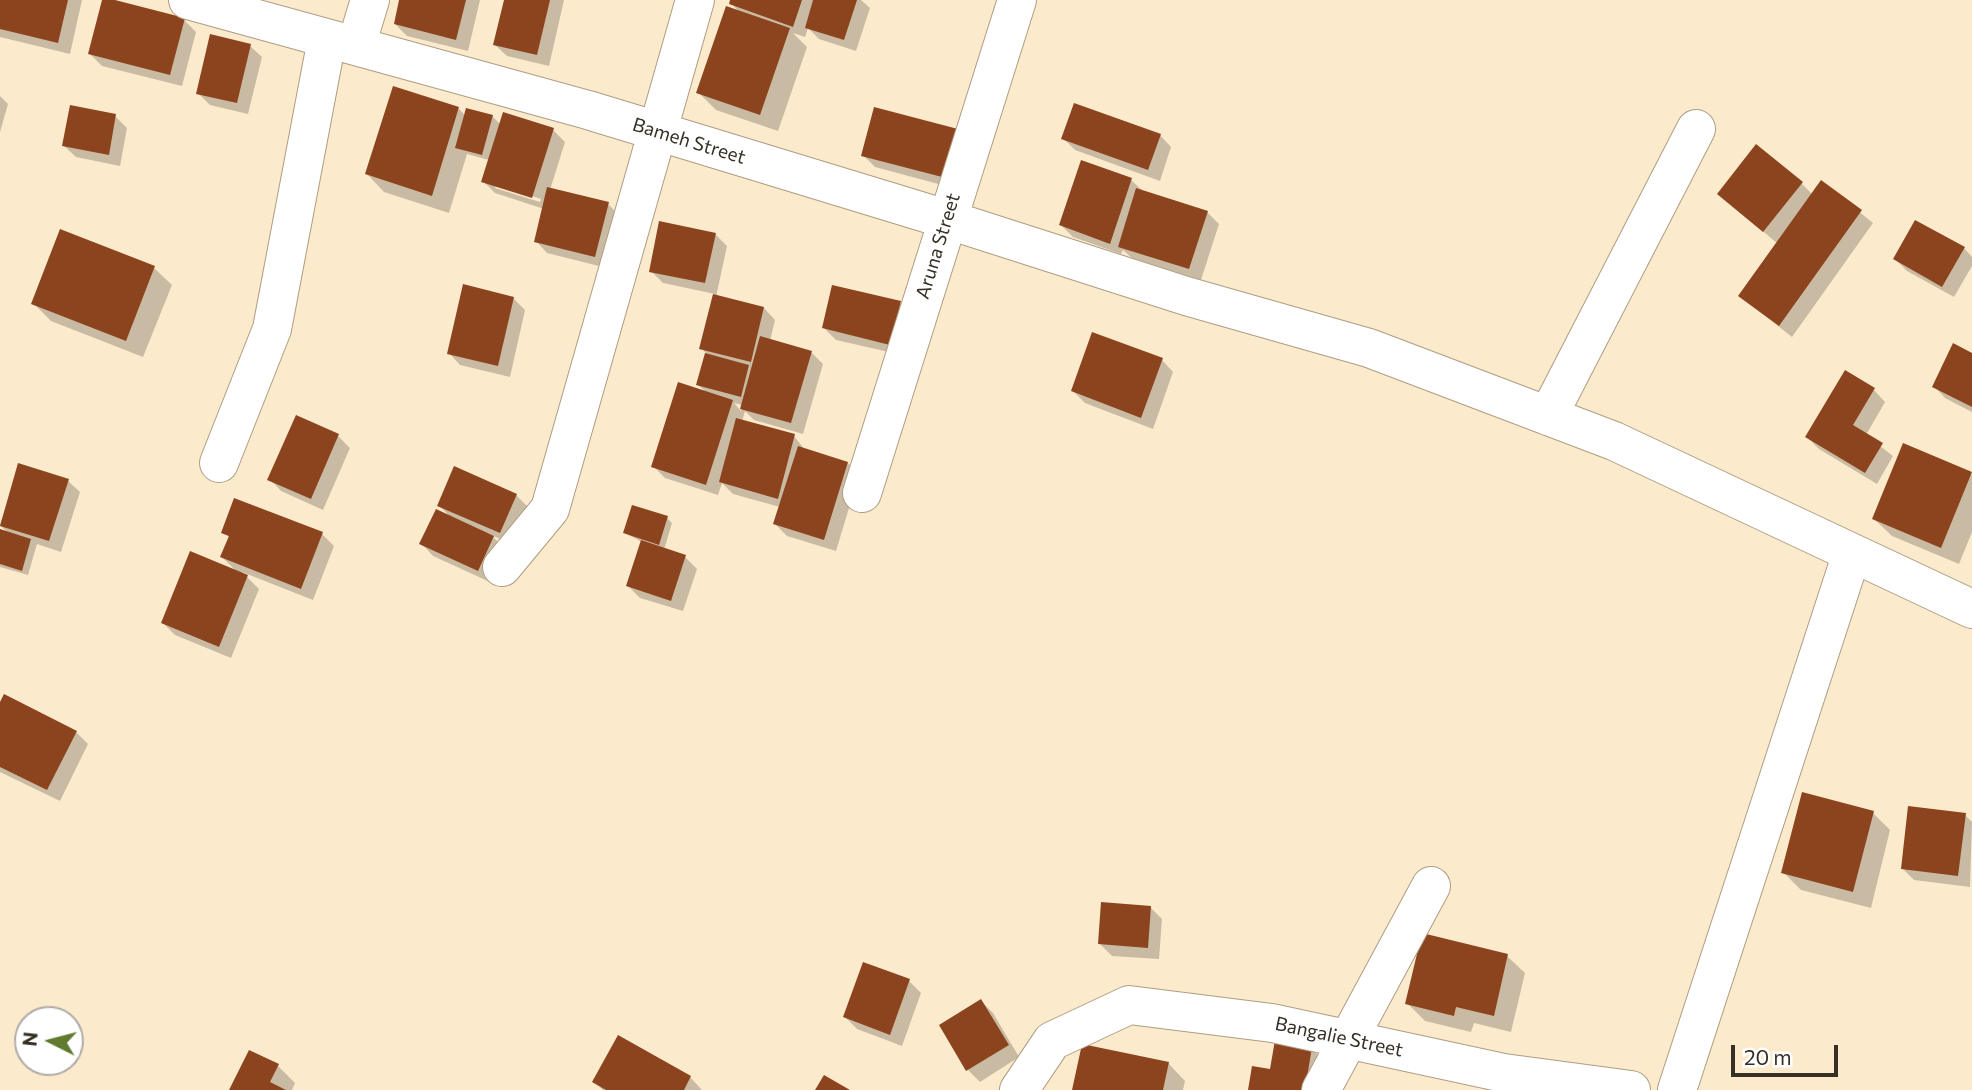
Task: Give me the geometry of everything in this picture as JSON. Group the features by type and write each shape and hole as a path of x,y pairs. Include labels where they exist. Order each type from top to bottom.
{"street":[{"name":"Bameh Street","path":"188,0 655,131 946,219 1186,296 1369,348 1614,441 1972,609"},
{"path":"219,463 272,329 341,43 370,0"},
{"path":"502,567 550,509 655,131 695,0"},
{"name":"Aruna Street","path":"862,493 1017,0"},
{"path":"1548,416 1696,129"},
{"path":"1677,1090 1852,553"},
{"path":"1321,1090 1431,886"},
{"name":"Bangalie Street","path":"1019,1090 1052,1041 1129,1005 1272,1023 1504,1073 1631,1090"}],"building":[{"path":"0,0 68,0 58,43 0,29"},
{"path":"102,0 115,0 185,18 170,75 88,54"},
{"path":"399,0 466,0 456,40 394,24"},
{"path":"504,0 550,0 537,55 493,45"},
{"path":"730,0 802,0 793,27 729,4"},
{"path":"813,0 857,0 844,40 805,28"},
{"path":"726,6 790,28 760,115 696,93"},
{"path":"210,34 251,44 237,103 196,94"},
{"path":"393,86 459,107 432,196 365,174"},
{"path":"1074,103 1161,134 1148,170 1061,139"},
{"path":"70,105 116,114 109,155 62,146"},
{"path":"874,107 958,129 946,178 861,156"},
{"path":"466,108 493,115 482,155 455,148"},
{"path":"503,112 554,128 532,198 481,182"},
{"path":"1756,144 1803,182 1763,232 1717,194"},
{"path":"1081,160 1132,178 1110,244 1059,225"},
{"path":"1821,180 1862,210 1779,326 1738,296"},
{"path":"547,187 609,202 595,257 534,242"},
{"path":"1136,188 1208,211 1189,269 1118,247"},
{"path":"1915,220 1965,247 1942,287 1893,259"},
{"path":"659,221 716,233 705,283 649,272"},
{"path":"60,229 155,266 126,341 31,304"},
{"path":"463,284 514,297 498,366 447,354"},
{"path":"832,285 901,301 890,345 822,328"},
{"path":"713,294 764,307 751,362 699,349"},
{"path":"1092,332 1163,358 1141,418 1071,391"},
{"path":"760,336 812,351 791,423 740,409"},
{"path":"1953,343 1972,353 1972,407 1932,387"},
{"path":"705,353 749,365 741,397 696,385"},
{"path":"1845,370 1875,388 1853,425 1883,443 1865,473 1805,437"},
{"path":"678,382 733,400 706,485 651,467"},
{"path":"296,415 339,434 311,499 267,480"},
{"path":"736,418 795,434 778,499 719,482"},
{"path":"1903,443 1972,472 1941,548 1872,519"},
{"path":"798,446 848,462 824,540 773,524"},
{"path":"18,463 69,479 49,541 0,526"},
{"path":"454,466 517,494 500,533 437,506"},
{"path":"234,498 323,532 301,589 220,557 229,536 221,533"},
{"path":"632,505 668,516 659,545 623,533"},
{"path":"436,509 494,536 478,571 419,544"},
{"path":"0,529 31,539 22,571 0,564"},
{"path":"641,540 686,555 671,601 626,586"},
{"path":"190,551 248,575 219,647 161,623"},
{"path":"4,694 77,731 47,790 0,767 0,702"},
{"path":"1802,792 1874,811 1853,892 1781,873"},
{"path":"1908,806 1966,813 1958,876 1901,869"},
{"path":"1101,902 1151,906 1148,948 1098,944"},
{"path":"1422,933 1508,954 1494,1016 1456,1007 1454,1016 1405,1004"},
{"path":"863,962 910,979 890,1035 843,1017"},
{"path":"981,999 1009,1045 966,1071 939,1025"},
{"path":"618,1035 691,1076 684,1090 606,1090 592,1082"},
{"path":"1275,1040 1312,1047 1305,1090 1248,1090 1252,1066 1270,1069"},
{"path":"1082,1044 1169,1062 1163,1090 1072,1090"},
{"path":"249,1050 279,1064 270,1082 286,1090 229,1090"},
{"path":"824,1075 850,1090 815,1090"}]}
